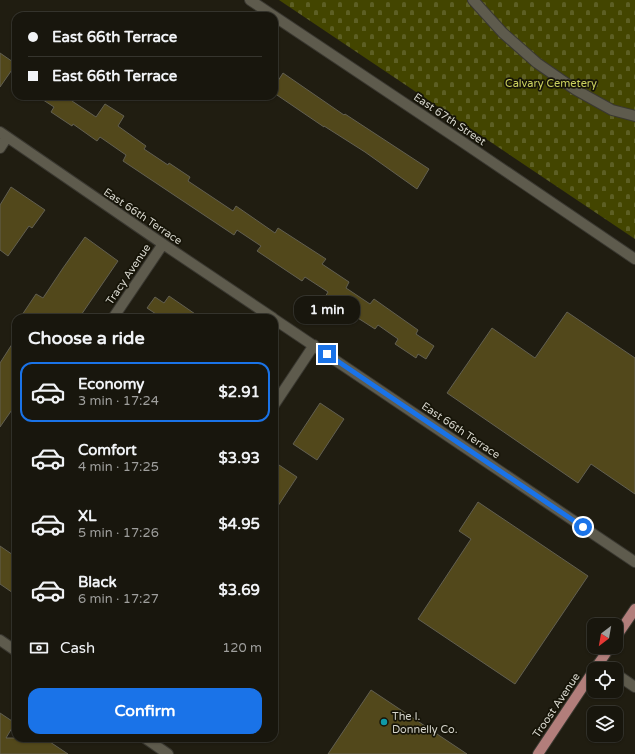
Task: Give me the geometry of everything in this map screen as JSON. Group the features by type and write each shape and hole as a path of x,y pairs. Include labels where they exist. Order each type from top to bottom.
{"main road":[{"path":"623,627 635,609"},
{"name":"Troost Avenue","path":"538,754 587,680"}],"street":[{"name":"East 67th Street","path":"250,0 268,12"},
{"path":"473,0 503,33 536,63 576,90 612,110 635,116"},
{"name":"East 67th Street","path":"278,19 635,259"},
{"path":"0,148 4,134"},
{"name":"East 66th Terrace","path":"4,134 163,244 268,314"},
{"name":"Tracy Avenue","path":"116,314 163,244"},
{"name":"East 66th Terrace","path":"278,321 635,562"},
{"path":"278,399 314,345"},
{"path":"0,640 12,648"},
{"path":"623,679 635,687"},
{"path":"150,742 168,754"}],"green space":[{"name":"Calvary Cemetery","path":"279,0 635,0 635,239"}],"building":[{"path":"0,53 12,61 12,70 0,87"},
{"path":"283,73 344,115 345,114 429,169 417,189 365,152 324,127 278,96 278,81"},
{"path":"43,100 73,100 72,101 96,117 105,104 124,116 118,126 146,146 144,149 190,177 188,181 233,211 236,206 275,233 278,228 326,259 322,264 349,282 346,288 370,304 374,299 418,330 416,334 434,346 426,359 418,354 416,358 395,344 398,339 378,325 375,329 325,297 328,292 305,277 302,281 257,251 261,246 237,230 234,235 123,161 126,155 100,137 97,141 73,124 72,126 51,112 54,107"},
{"path":"11,187 45,210 32,228 29,226 8,256 0,250 0,205"},
{"path":"85,237 118,261 82,314 23,314 36,294 43,298"},
{"path":"169,296 195,314 156,314 147,308 155,297 164,303"},
{"path":"567,312 635,358 635,494 591,464 578,483 447,393 492,328 535,358"},
{"path":"12,344 12,410 0,427 0,363"},
{"path":"320,403 344,419 317,460 293,444"},
{"path":"279,465 297,477 278,506"},
{"path":"478,502 588,576 515,684 418,619 471,539 459,531"},
{"path":"0,546 12,554 12,592 0,584"},
{"name":"The I. Donnelly Co.","path":"371,690 467,754 328,754"},
{"path":"0,713 12,721 12,728 6,738 12,738 12,742 50,742 68,754 0,754"}],"place":[{"name":"The I. Donnelly Co.","path":"384,722"}],"route":[{"path":"327,354 583,527"}]}
